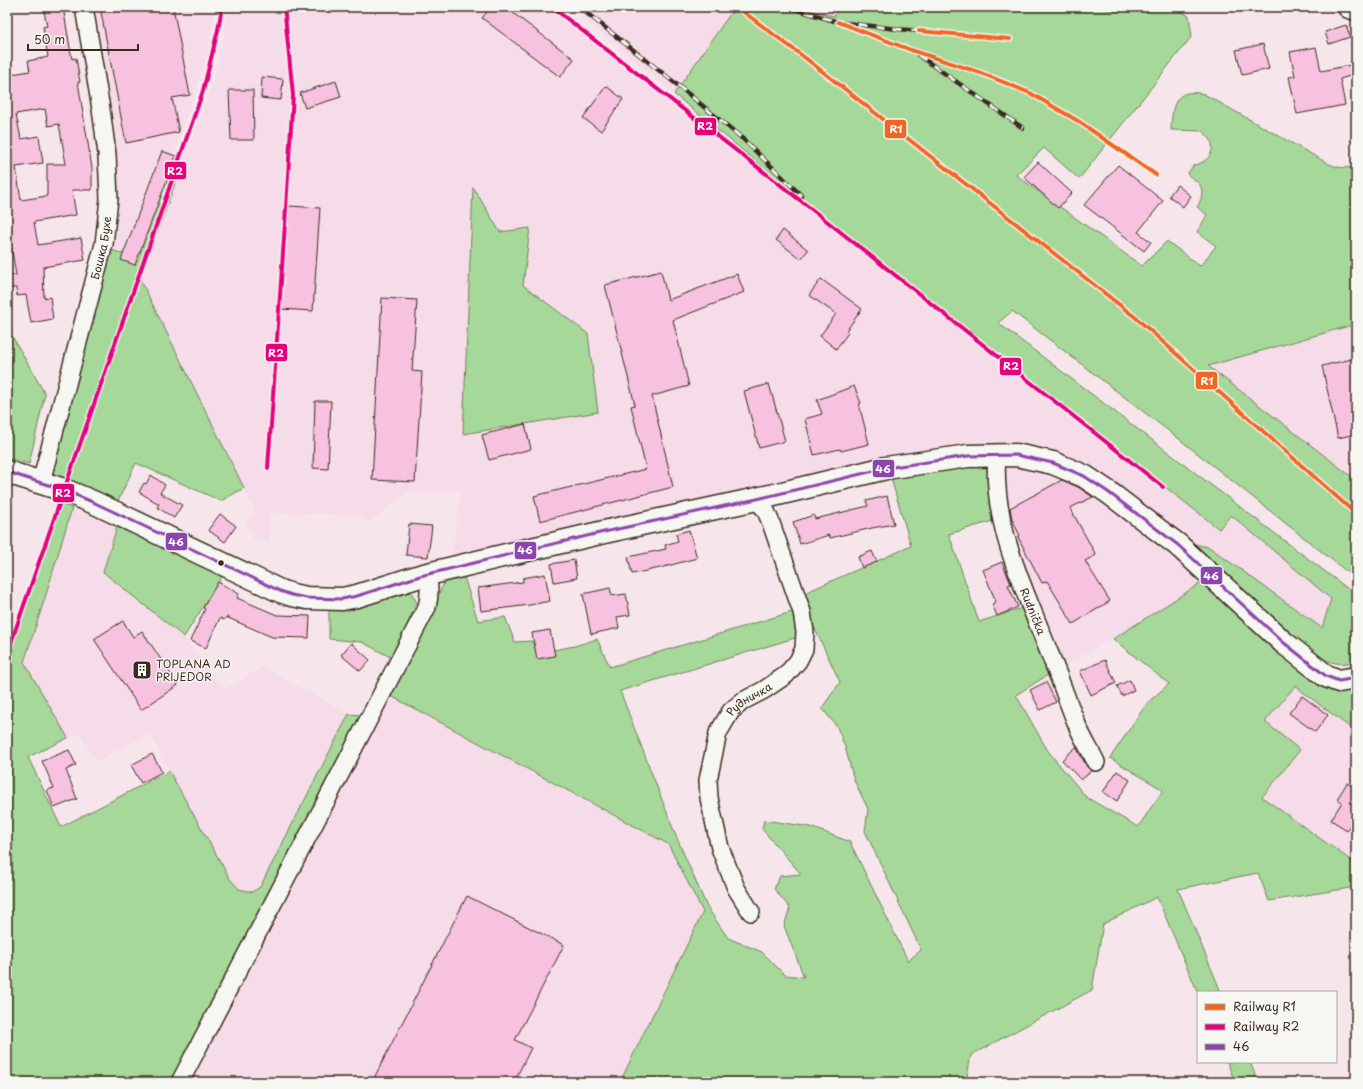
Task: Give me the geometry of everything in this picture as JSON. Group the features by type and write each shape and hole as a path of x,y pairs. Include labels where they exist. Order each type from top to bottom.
{"street":[{"name":"Бошка Бухе","path":"41,482 104,244 109,199 107,154 84,7"},
{"path":"1349,7 1356,9"},
{"path":"7,472 41,482 95,503 280,592 320,599 342,599 357,596 427,574 886,468 968,456 996,454 1031,457 1084,476 1108,492 1178,545 1283,642 1326,676 1339,680 1356,678"},
{"name":"Rudnička","path":"996,454 995,474 997,501 1011,557 1078,727 1096,762"},
{"name":"Рудничка","path":"751,912 736,888 720,848 709,798 708,780 718,733 731,712 743,701 764,690 786,675 798,662 804,649 805,632 802,612 771,523 766,510 757,499"},
{"path":"180,1082 427,607 430,595 430,586 427,574"}],"shaded area":[{"path":"92,7 216,7 208,52 201,74 175,150 134,258 111,250 115,204 114,142"},
{"path":"227,7 551,7 670,101 674,94 894,275 1219,529 1231,515 1331,600 1322,628 1209,547 1182,542 1136,502 1008,448 934,450 875,463 796,477 451,560 461,491 408,492 369,523 361,515 269,513 270,540 254,540 246,523 255,511 140,279 213,80 224,35","holes":["473,187 500,232 530,229 523,285 588,334 463,434"]},
{"path":"569,7 735,7 674,94"},
{"path":"796,7 840,7 834,16"},
{"path":"1092,7 1167,7 1145,11 1121,11"},
{"path":"1356,324 1356,480 1208,366"},
{"path":"1001,462 1043,469 1081,483 1113,502 1204,581 1117,636 1066,664 1003,518"},
{"path":"72,510 118,525 103,572 184,637 224,690 262,667 349,714 260,887 252,892 239,889 230,879 169,771 150,733 96,761 80,734 68,738 24,662"},
{"path":"1295,686 1352,729 1356,724 1356,863 1262,797 1300,751 1265,722"},
{"path":"389,695 668,844 703,911 620,1082 188,1082"}],"green space":[{"path":"735,7 796,7 834,16 840,7 1092,7 1121,11 1145,11 1174,7 1189,16 1192,36 1079,179 1044,148 1016,175 1142,266 1167,241 1200,266 1216,246 1197,232 1207,215 1197,207 1202,196 1200,185 1187,174 1194,165 1203,162 1210,156 1212,151 1211,142 1209,137 1202,131 1171,130 1174,106 1177,100 1186,93 1204,94 1329,164 1342,168 1356,166 1356,173 1350,175 1356,179 1356,324 1208,366 1356,480 1356,579 1183,442 1012,311 998,323 1356,595 1356,661 1347,663 1332,662 1325,660 1312,652 1298,642 1182,542 1209,547 1322,628 1331,599 1231,515 1219,529 894,275 674,94"},
{"path":"170,161 183,162 140,279 244,488 221,501 136,463 116,505 53,482 52,451 106,248 134,258"},
{"path":"473,187 500,232 530,228 523,285 588,334 598,412 463,434"},
{"path":"7,327 45,394 29,464 7,458"},
{"path":"1001,462 1003,518 949,534 979,622 1025,607 1051,673 1016,695 1048,751 1086,797 1138,827 1163,790 1110,758 1147,703 1169,684 1113,639 1204,581 1341,688 1356,689 1356,724 1352,729 1295,686 1265,722 1300,750 1262,797 1356,864 1356,887 1269,901 1258,873 1178,889 1221,991 1197,991 1157,897 1103,924 1092,990 971,1055 966,1082 620,1082 703,912 668,844 389,695 447,577 463,574 478,621 505,617 515,642 532,641 537,653 575,646 597,639 610,667 795,611 798,637 620,691 676,836 707,907 728,938 762,952 785,975 804,977 784,926 790,908 774,889 780,876 801,874 762,829 764,820 811,827 850,842 908,961 921,950 865,831 868,809 854,780 845,747 837,727 822,708 840,682 805,608 802,594 911,546 890,475"},
{"path":"57,503 72,508 24,662 68,738 28,757 61,827 169,771 230,879 239,889 252,892 260,887 349,714 363,715 171,1082 7,1082 7,655"},
{"path":"117,527 223,575 184,637 103,572"},
{"path":"404,591 411,592 417,603 392,658 362,642 329,639 329,608 354,609"},
{"path":"1227,1063 1250,1063 1258,1082 1235,1082"}],"building":[{"path":"43,7 63,7 72,59 76,58 80,82 78,82 92,168 92,190 72,190 76,215 34,222 38,245 81,238 85,260 43,267 44,298 50,297 53,319 31,323 26,295 17,296 16,288 7,288 7,275 16,275 9,234 7,234 7,75 30,71 28,61 48,57 43,27 47,26","holes":["45,109 48,126 59,124 66,164 47,164 47,196 21,200 16,167 43,163 39,136 21,139 16,114"]},
{"path":"100,7 173,7 190,95 172,98 179,132 126,143"},
{"path":"491,7 505,7 574,59 560,77 482,18"},
{"path":"1346,25 1350,37 1329,44 1325,32"},
{"path":"1263,44 1269,69 1242,75 1236,50"},
{"path":"1316,47 1321,71 1356,64 1356,74 1340,79 1345,105 1297,114 1289,77 1295,76 1290,52"},
{"path":"262,77 283,79 281,100 261,98"},
{"path":"336,81 341,97 305,108 300,93"},
{"path":"606,86 623,99 601,131 583,118"},
{"path":"229,90 253,90 254,140 231,140"},
{"path":"162,151 176,156 135,265 121,260"},
{"path":"1038,162 1072,193 1058,208 1024,177"},
{"path":"1118,165 1163,201 1138,232 1151,242 1144,251 1084,205"},
{"path":"1177,185 1191,196 1183,207 1169,196"},
{"path":"289,206 320,208 313,311 281,309"},
{"path":"783,230 808,250 801,259 776,240"},
{"path":"661,271 668,300 737,274 744,292 673,320 689,386 652,396 673,487 540,521 534,496 646,469 631,406 635,405 605,285"},
{"path":"821,279 862,309 846,331 848,333 836,349 820,336 836,314 809,295"},
{"path":"382,298 417,300 412,371 422,372 415,482 372,480"},
{"path":"1356,358 1356,434 1338,438 1322,366"},
{"path":"769,384 785,441 759,448 744,391"},
{"path":"854,386 861,403 859,404 869,444 841,451 840,449 814,455 805,419 822,414 817,400"},
{"path":"315,401 331,401 328,469 313,468"},
{"path":"525,424 531,449 489,460 482,435"},
{"path":"151,475 165,485 160,493 182,505 174,518 157,507 159,504 139,492"},
{"path":"1062,480 1078,487 1093,497 1070,508 1096,555 1085,561 1110,601 1073,624 1047,581 1042,583 1018,537 1020,536 1012,519 1010,508"},
{"path":"887,496 894,524 830,538 829,535 800,544 793,522 814,515 815,519 868,506 866,501"},
{"path":"220,514 236,526 225,542 208,530"},
{"path":"409,524 432,526 428,557 406,555"},
{"path":"689,530 697,558 632,574 628,557 666,549 665,545 678,541 676,534"},
{"path":"872,551 877,562 862,568 858,557"},
{"path":"574,560 577,578 554,582 551,564"},
{"path":"1002,562 1011,584 1008,585 1018,607 997,616 992,604 996,602 983,570"},
{"path":"545,574 550,601 481,611 478,588 523,582 523,578"},
{"path":"218,582 239,594 237,598 277,615 310,616 309,638 272,637 226,617 224,620 220,618 206,648 190,641 205,609 203,608"},
{"path":"610,588 612,596 626,594 630,615 617,617 619,628 591,634 583,594"},
{"name":"TOPLANA AD PRIJEDOR","path":"123,621 133,637 142,631 178,685 141,710 94,639"},
{"path":"550,630 555,656 537,659 532,633"},
{"path":"351,643 370,660 360,671 341,655"},
{"path":"1105,660 1116,683 1091,695 1080,671"},
{"path":"1130,680 1134,690 1122,696 1117,686"},
{"path":"1046,682 1056,702 1040,710 1030,690"},
{"path":"1302,696 1328,715 1315,732 1289,713"},
{"path":"1076,747 1087,767 1091,771 1081,780 1062,760"},
{"path":"69,750 76,765 66,770 77,799 54,808 47,790 54,788 42,761"},
{"path":"152,754 162,772 141,783 131,765"},
{"path":"1117,771 1130,780 1117,801 1103,792"},
{"path":"1347,783 1356,789 1356,816 1347,830 1331,820 1342,802 1337,799"},
{"path":"467,896 564,945 515,1040 531,1048 514,1082 372,1082"}],"railway":[{"path":"7,654 203,91 222,7"},
{"path":"268,468 293,95 283,7"},
{"path":"552,7 833,226 1163,487"},
{"path":"579,7 743,139 802,196"},
{"path":"788,7 838,22 1010,39"},
{"path":"838,22 911,50 981,73 1030,93 1078,121 1156,175"},
{"path":"918,55 1023,128"}],"rail line":[{"name":"R2","path":"7,654 203,91 222,7"},
{"name":"R2","path":"268,468 293,95 283,7"},
{"name":"R2","path":"552,7 833,226 1163,487"},
{"name":"R1","path":"737,7 804,57 1135,317 1356,514"},
{"name":"R1","path":"838,22 911,50 981,73 1030,93 1078,121 1156,175"},
{"name":"R1","path":"919,31 1010,39"}],"transit line":[{"name":"46","path":"7,472 64,490 95,503 280,591 307,598 342,599 357,596 420,576 523,551 757,499 886,468 968,456 1016,455 1053,463 1084,476 1108,492 1178,545 1283,642 1326,676 1339,681 1356,678"}],"place":[{"name":"TOPLANA AD PRIJEDOR","path":"142,670"}]}
